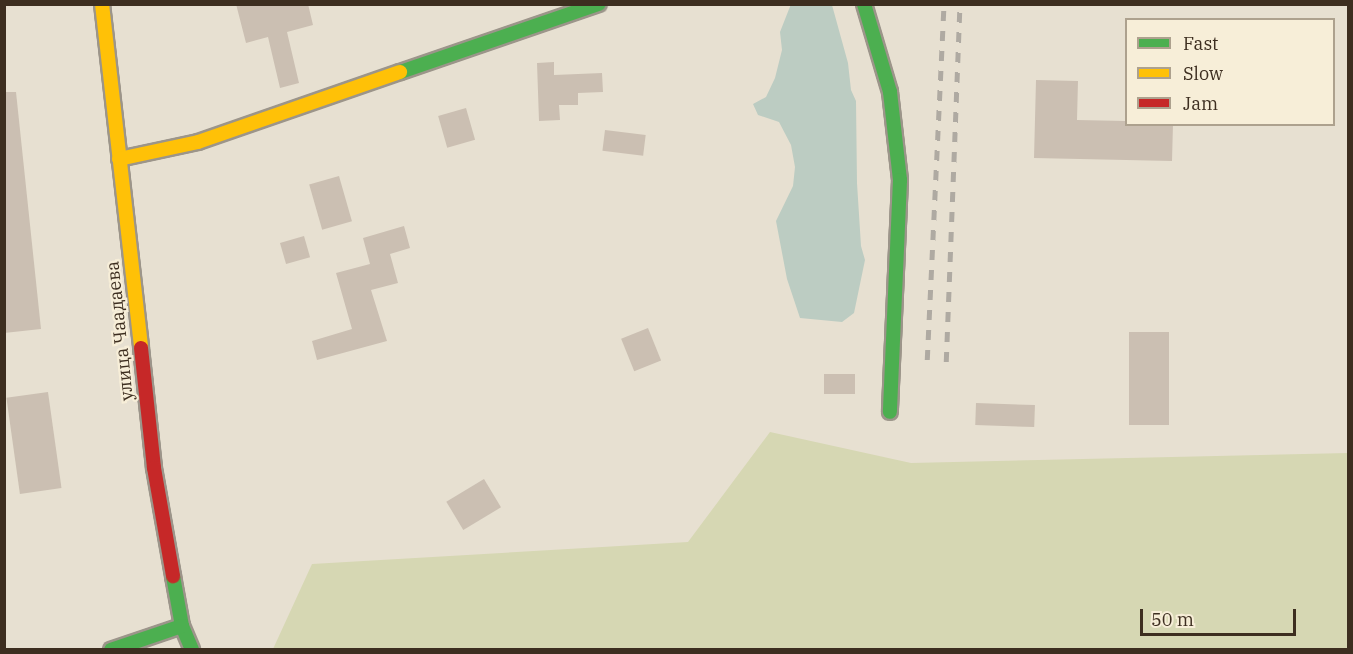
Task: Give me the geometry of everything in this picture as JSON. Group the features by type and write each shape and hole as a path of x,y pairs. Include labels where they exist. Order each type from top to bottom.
{"street":[{"name":"улица Чаадаева","path":"102,4 154,468 182,626 192,650"},
{"path":"119,159 198,142 599,4"},
{"path":"864,4 869,14 890,92 900,180 890,412"},
{"path":"111,650 182,626"}],"green space":[{"path":"770,432 911,463 1348,453 1348,649 273,649 312,564 688,542"}],"shaded area":[{"path":"791,4 832,5 848,63 851,90 856,101 857,183 861,246 865,260 854,313 842,322 800,318 787,279 776,221 793,186 795,167 791,145 779,122 758,115 753,104 766,97 775,78 782,50 780,32"}],"building":[{"path":"236,4 308,4 313,25 287,32 299,83 280,88 268,37 246,43"},
{"path":"554,62 554,75 602,73 603,92 578,93 578,105 559,105 560,120 539,121 537,63"},
{"path":"1036,80 1078,81 1077,120 1125,121 1125,126 1173,126 1172,161 1034,158"},
{"path":"4,92 16,92 41,329 4,333"},
{"path":"466,108 475,140 447,148 438,116"},
{"path":"605,130 646,135 643,156 602,151"},
{"path":"339,176 352,221 322,230 309,185"},
{"path":"404,226 410,248 390,254 398,283 371,290 387,341 317,360 312,341 352,329 336,273 370,264 363,238"},
{"path":"304,236 310,257 286,264 280,243"},
{"path":"648,328 661,360 634,371 621,339"},
{"path":"1129,332 1169,332 1169,425 1129,425"},
{"path":"824,374 855,374 855,394 824,394"},
{"path":"48,392 61,488 20,494 6,398"},
{"path":"976,403 1035,405 1034,427 975,425"},
{"path":"484,479 501,507 463,530 446,502"}],"railway":[{"path":"927,360 944,4"},
{"path":"946,362 960,4"}],"traffic: fast":[{"path":"400,72 599,4"},
{"path":"864,4 890,92 900,180 890,412"},
{"path":"173,576 182,626 192,650"},
{"path":"111,650 182,626"}],"traffic: slow":[{"path":"102,4 141,348"},
{"path":"119,159 198,142 400,72"}],"traffic: jam":[{"path":"141,348 154,468 173,576"}]}
